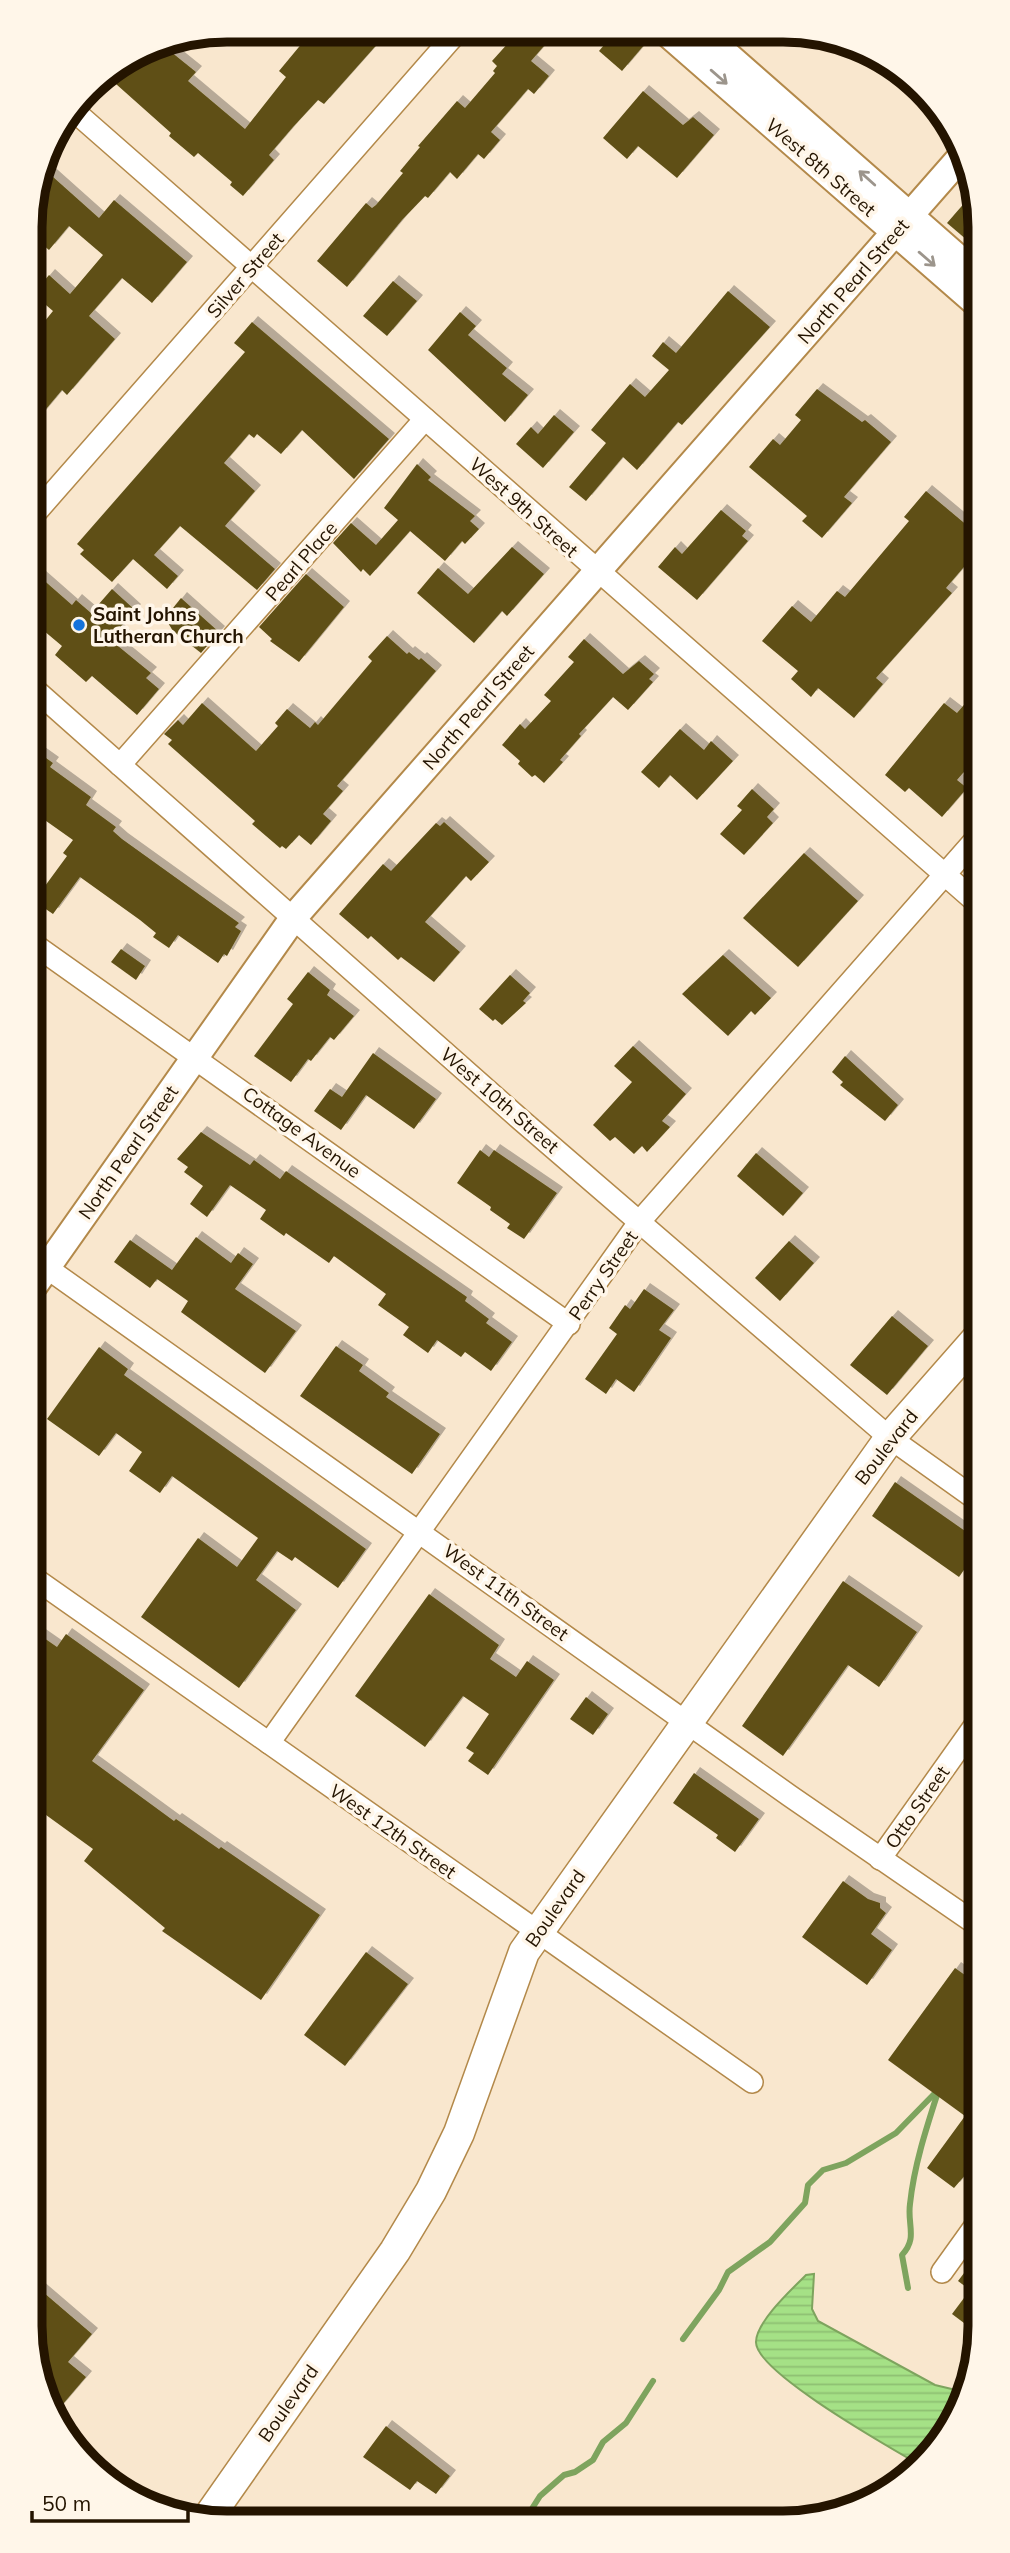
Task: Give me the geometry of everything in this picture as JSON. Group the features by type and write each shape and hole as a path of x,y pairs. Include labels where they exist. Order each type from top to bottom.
{"main road":[{"name":"Boulevard","path":"213,2510 395,2251 431,2191 459,2133 524,1952 890,1438 968,1349"}],"street":[{"name":"Silver Street","path":"42,505 448,42"},
{"name":"West 8th Street","path":"678,42 902,224 968,268"},
{"name":"West 8th Street","path":"711,42 902,224 968,295"},
{"name":"West 9th Street","path":"79,115 968,895"},
{"name":"North Pearl Street","path":"42,1266 295,917 956,163"},
{"name":"Pearl Place","path":"120,765 425,419"},
{"name":"West 10th Street","path":"42,696 295,917 521,1120 890,1438 968,1494"},
{"name":"Perry Street","path":"269,1743 640,1221 968,847"},
{"name":"Cottage Avenue","path":"42,950 196,1056 569,1324"},
{"name":"West 11th Street","path":"42,1274 420,1531 880,1859 968,1919"},
{"name":"West 12th Street","path":"42,1584 752,2082"},
{"name":"Otto Street","path":"880,1859 968,1735"},
{"path":"943,2272 968,2235"}],"shaded area":[{"path":"814,2274 812,2309 818,2321 935,2385 956,2390 937,2429 911,2460 800,2390 762,2355 756,2342 762,2325 806,2275"}],"building":[{"path":"303,42 379,42 324,104 318,100 293,127 269,155 274,160 243,196 230,185 232,182 198,153 194,157 169,136 171,133 116,84 120,79 118,77 135,67 170,51 196,72 188,81 245,129 286,77 279,71"},
{"path":"509,42 547,42 531,61 549,76 534,94 528,89 491,132 500,140 484,159 478,154 457,179 450,172 428,198 425,196 402,220 347,287 317,261 366,203 372,208 376,205 403,173 400,171 420,147 418,146 457,101 465,108 495,73 493,71 497,66 492,61"},
{"path":"607,42 645,44 622,71 599,51"},
{"path":"643,91 683,125 693,117 714,135 677,178 638,146 627,159 603,138"},
{"path":"50,174 99,218 114,200 187,262 152,303 122,278 89,316 115,339 67,395 62,390 42,414 42,324 53,311 42,302 42,283 49,275 70,294 103,255 69,226 49,250 42,244 42,215"},
{"path":"966,201 968,241 947,223"},
{"path":"393,281 417,301 387,336 363,316"},
{"path":"728,291 770,327 682,425 678,422 637,470 623,457 586,501 569,487 606,443 591,430 630,384 645,397 669,370 652,356 663,342 676,353"},
{"path":"460,312 476,326 468,335 507,368 502,374 528,395 505,422 428,350"},
{"path":"252,322 389,439 354,479 302,430 281,454 257,434 254,438 249,434 224,463 255,491 225,526 275,569 257,590 180,526 154,555 178,576 167,589 133,559 112,582 80,554 84,550 77,544 245,352 234,343"},
{"path":"817,389 862,422 865,420 891,442 844,497 852,503 822,538 802,521 807,516 749,467 773,439 780,445 801,420 795,415"},
{"path":"554,415 574,432 543,468 516,444 531,427 538,434"},
{"path":"417,464 431,477 428,480 475,516 470,521 479,529 465,544 462,541 445,561 410,531 370,576 363,569 361,572 333,543 351,523 376,545 398,520 384,508"},
{"path":"926,491 968,526 968,562 946,588 952,593 876,678 883,684 854,718 818,688 811,697 791,679 798,671 762,641 792,606 811,622 837,591 845,597 909,521 904,517"},
{"path":"721,510 746,531 742,536 748,541 697,600 658,567 675,547 682,554"},
{"path":"512,547 544,574 507,616 502,611 474,643 417,593 438,568 468,594"},
{"path":"306,574 344,607 299,662 270,641 272,639 259,627"},
{"name":"Saint Johns Lutheran Church","path":"42,579 72,605 76,600 91,613 112,589 135,610 118,630 125,637 118,646 151,673 146,678 159,689 137,715 92,676 86,682 55,655 62,646 42,629"},
{"path":"181,598 219,632 201,653 173,631 165,618"},
{"path":"387,636 407,654 409,652 419,660 421,658 436,671 337,786 343,791 323,814 331,821 311,845 299,835 286,849 282,846 280,848 252,824 255,821 168,744 172,740 164,734 178,720 183,725 202,703 256,751 278,726 275,723 287,709 310,728 315,722 318,725 372,661 368,657"},
{"path":"584,639 623,674 639,661 654,674 649,679 653,682 628,710 613,697 579,734 581,736 560,760 563,762 544,783 535,775 532,777 518,764 520,761 502,745 520,724 525,729 551,701 544,695 574,662 568,657"},
{"path":"968,700 968,767 957,780 967,788 942,817 909,788 905,792 885,775 944,703 957,713"},
{"path":"680,729 704,750 711,741 733,761 697,800 670,775 659,788 641,772"},
{"path":"42,755 53,763 50,767 91,797 86,805 116,827 113,831 122,839 239,923 235,927 241,931 227,956 224,954 218,963 178,935 169,948 153,937 156,933 140,920 80,877 53,914 42,906 42,890 67,856 63,853 73,840 42,818"},
{"path":"752,789 774,809 767,817 773,823 744,855 720,834 742,810 737,806"},
{"path":"444,822 489,862 471,881 466,876 425,922 460,952 434,982 401,957 398,960 371,936 368,939 339,914 383,864 391,871 436,823 440,826"},
{"path":"804,853 858,901 798,967 743,918"},
{"path":"121,949 145,966 136,980 111,962"},
{"path":"723,955 771,998 755,1015 751,1011 728,1036 682,994"},
{"path":"308,972 330,990 327,995 354,1016 334,1040 330,1037 311,1061 308,1059 291,1082 254,1056 293,1004 287,999"},
{"path":"510,975 530,993 523,1001 526,1003 502,1025 479,1009"},
{"path":"633,1046 686,1094 662,1121 670,1127 647,1152 642,1146 634,1154 615,1137 610,1141 593,1125 632,1082 614,1066"},
{"path":"373,1053 436,1099 414,1129 366,1095 341,1130 314,1111 330,1089 342,1097"},
{"path":"845,1056 898,1105 885,1121 840,1085 843,1082 832,1072"},
{"path":"201,1132 250,1165 254,1160 280,1179 286,1171 467,1297 465,1301 489,1319 486,1323 512,1342 491,1371 465,1352 461,1357 437,1340 428,1353 403,1335 409,1327 378,1305 386,1294 334,1256 329,1263 286,1233 284,1236 260,1219 266,1210 230,1185 207,1217 190,1204 203,1186 184,1172 188,1167 177,1159"},
{"path":"480,1150 489,1157 494,1150 557,1193 524,1239 507,1228 510,1224 490,1210 491,1207 457,1183"},
{"path":"756,1153 803,1193 783,1216 737,1176"},
{"path":"196,1237 231,1263 238,1253 253,1264 235,1289 296,1331 265,1373 181,1312 188,1301 157,1279 150,1288 114,1262 130,1240 172,1270"},
{"path":"789,1241 814,1263 780,1301 755,1278"},
{"path":"644,1289 674,1310 659,1330 671,1338 634,1392 616,1379 606,1394 585,1379 617,1334 609,1328 625,1305 630,1309"},
{"path":"892,1316 928,1346 887,1395 850,1365"},
{"path":"336,1346 363,1365 359,1371 389,1393 386,1397 440,1434 412,1474 300,1396"},
{"path":"99,1347 128,1369 124,1375 366,1549 338,1588 295,1557 292,1561 277,1551 256,1580 296,1610 239,1688 141,1617 198,1538 237,1567 258,1538 172,1476 160,1493 129,1471 142,1452 116,1433 99,1456 47,1419"},
{"path":"895,1482 968,1533 968,1564 959,1577 872,1516"},
{"path":"843,1581 917,1632 879,1687 848,1665 783,1756 742,1726"},
{"path":"429,1594 499,1645 490,1659 516,1677 527,1661 554,1680 488,1775 468,1761 474,1753 466,1748 489,1714 463,1696 425,1747 355,1696"},
{"path":"66,1634 144,1690 92,1761 174,1821 176,1819 219,1849 221,1847 320,1915 261,2000 162,1931 165,1928 84,1861 93,1849 42,1812 42,1637 57,1647"},
{"path":"586,1697 608,1714 593,1735 570,1719"},
{"path":"694,1773 759,1819 735,1852 716,1838 718,1835 673,1803"},
{"path":"843,1881 868,1899 880,1903 880,1908 886,1913 871,1934 892,1950 867,1985 802,1937"},
{"path":"366,1952 408,1984 345,2066 304,2035"},
{"path":"955,1968 968,1977 968,2172 954,2188 927,2168 965,2116 888,2060"},
{"path":"968,2268 968,2288 958,2281"},
{"path":"42,2291 92,2334 68,2362 86,2377 60,2407 48,2374 44,2350"},
{"path":"968,2293 968,2326 952,2314"},
{"path":"386,2426 450,2476 436,2494 417,2481 410,2490 363,2457"}],"waterway":[{"path":"683,2339 719,2290 728,2272 770,2242 805,2203 808,2185 823,2170 846,2163 896,2133 939,2089"},
{"path":"908,2288 902,2255 911,2237 909,2212 914,2176 938,2092"},
{"path":"530,2511 540,2496 564,2475 575,2472 593,2460 603,2442 626,2423 653,2381"}],"place":[{"name":"Saint Johns Lutheran Church","path":"79,625"}]}
